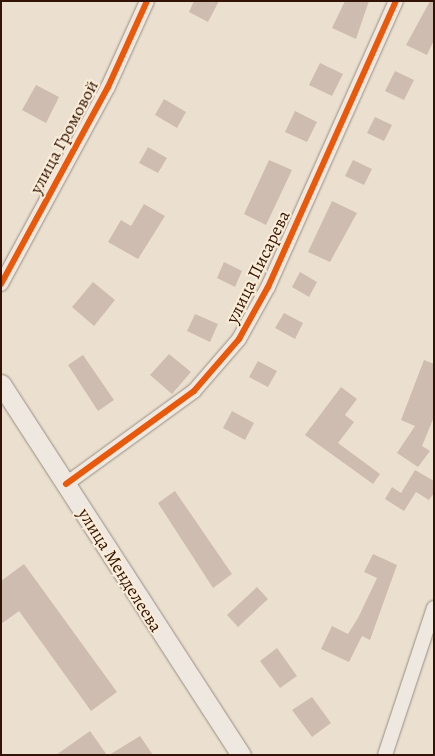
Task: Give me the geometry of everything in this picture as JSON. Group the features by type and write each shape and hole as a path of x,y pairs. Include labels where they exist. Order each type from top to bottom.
{"main road":[{"name":"улица Менделеева","path":"1,384 241,755"}],"street":[{"name":"улица Громовой","path":"1,284 108,87 147,1"},
{"name":"улица Писарева","path":"66,484 194,391 239,338 268,288 396,1"},
{"path":"385,755 434,608"}],"building":[{"path":"194,1 219,1 208,22 189,12"},
{"path":"345,1 369,1 356,39 332,28"},
{"path":"430,1 434,1 434,40 427,55 406,45"},
{"path":"320,63 343,74 332,96 309,85"},
{"path":"395,71 414,80 404,100 385,91"},
{"path":"36,85 59,97 46,123 22,110"},
{"path":"164,99 186,112 177,128 155,115"},
{"path":"295,111 317,122 307,142 285,132"},
{"path":"375,117 392,125 384,141 367,133"},
{"path":"148,147 167,158 158,173 139,163"},
{"path":"269,160 292,170 266,225 244,214"},
{"path":"353,160 372,169 364,185 345,176"},
{"path":"332,201 357,213 330,262 308,252"},
{"path":"144,204 165,216 138,259 108,242 121,220 131,226"},
{"path":"224,262 242,271 235,287 217,278"},
{"path":"300,272 317,282 309,297 292,287"},
{"path":"93,282 115,300 94,326 72,307"},
{"path":"284,313 303,323 295,339 275,328"},
{"path":"195,314 218,324 210,342 187,331"},
{"path":"169,354 191,372 172,394 150,375"},
{"path":"83,355 114,400 98,411 68,365"},
{"path":"424,360 434,364 434,417 422,446 430,451 418,467 397,453 415,426 401,420"},
{"path":"258,361 277,371 268,387 249,377"},
{"path":"341,387 357,399 345,415 354,422 338,443 380,474 373,484 305,435"},
{"path":"232,411 254,423 245,440 223,428"},
{"path":"415,470 434,481 434,493 429,500 416,492 404,511 385,499 392,487 401,493"},
{"path":"175,491 232,574 213,588 158,503"},
{"path":"373,554 397,565 370,640 362,636 349,662 321,649 332,626 348,634 358,618 377,578 364,572"},
{"path":"24,564 117,692 91,711 19,611 1,624 1,581"},
{"path":"257,587 268,599 238,627 227,615"},
{"path":"277,648 297,676 280,688 260,661"},
{"path":"312,697 331,723 312,737 292,710"},
{"path":"90,731 107,755 56,755"},
{"path":"140,736 153,755 109,755"}],"cycle path":[{"path":"1,284 108,87 147,1"},
{"path":"66,484 194,391 239,339 268,287 396,1"}]}
